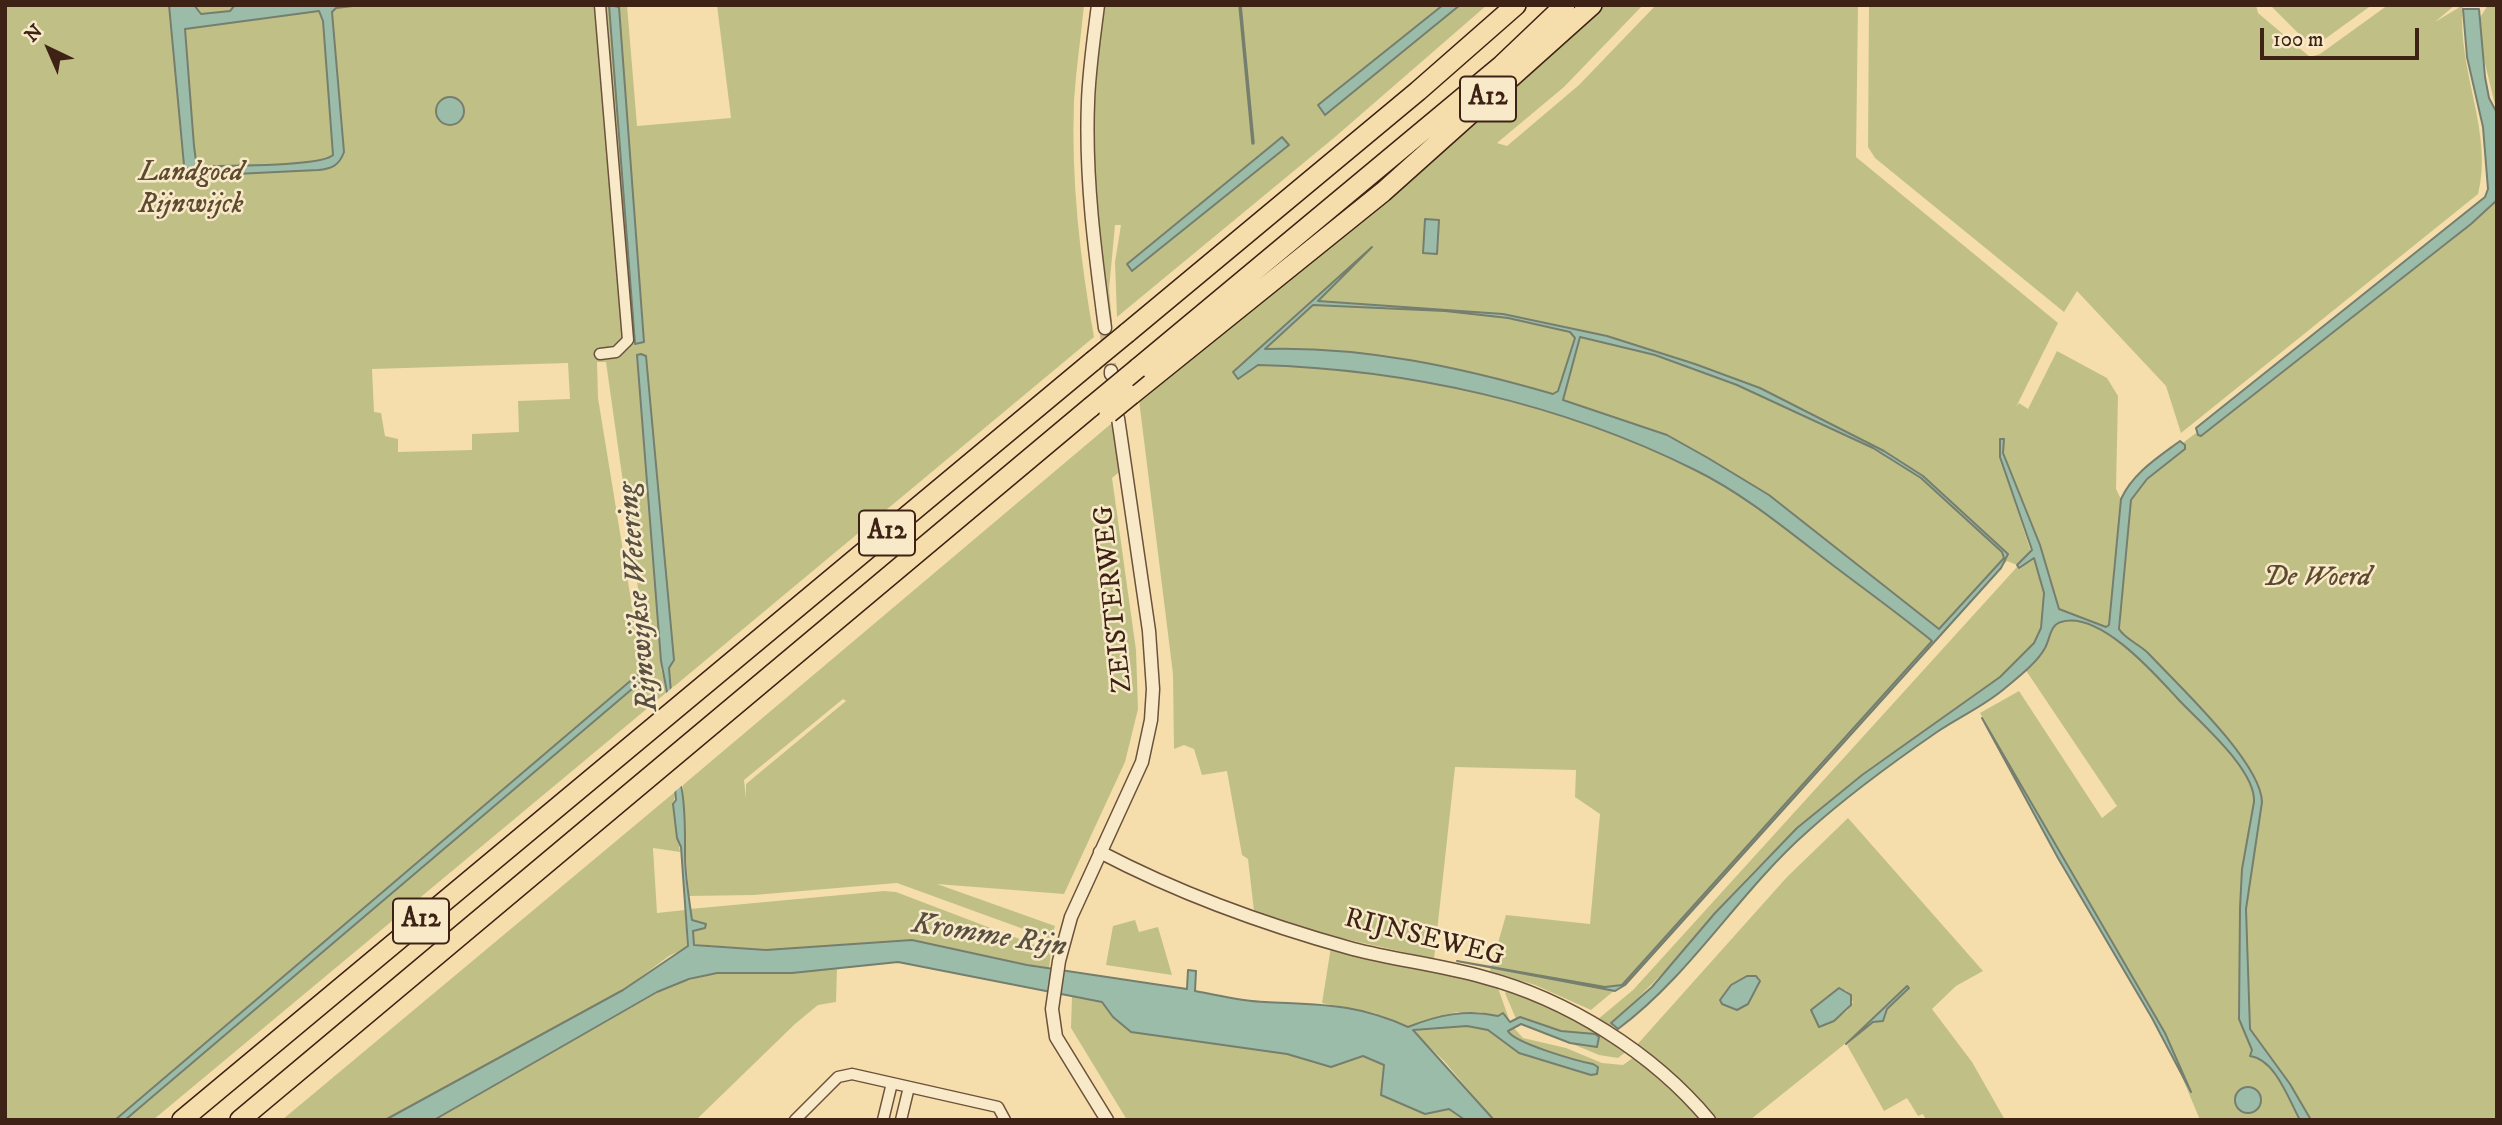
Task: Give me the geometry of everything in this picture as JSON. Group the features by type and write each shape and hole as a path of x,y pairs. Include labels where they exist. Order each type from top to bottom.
{"highway":[{"name":"A12","path":"182,1120 1321,173 1516,5"},
{"name":"A12","path":"240,1120 685,745 1063,432 1106,413 1130,396 1356,215 1376,184 1565,5"},
{"name":"A12","path":"1106,413 1138,368 1343,199 1376,184 1592,5"}],"street":[{"path":"600,5 628,340 616,352 600,354"},
{"path":"1098,5 1088,101 1088,176 1091,225 1105,328"},
{"name":"ZEISTERWEG","path":"1106,413 1149,631 1153,689 1151,720 1142,762 1071,917 1053,1000 1056,1037 1107,1120"},
{"name":"RIJNSEWEG","path":"1100,852 1171,888 1306,935 1484,977 1552,1003 1609,1034 1652,1065 1709,1120"},
{"path":"795,1120 838,1077 852,1074 998,1107 1005,1120"},
{"path":"883,1120 892,1083"},
{"path":"901,1120 909,1087"}],"green space":[{"name":"Landgoed Rijnwijck","path":"5,5 627,5 637,126 731,118 717,5 1084,5 1074,101 1074,160 1081,249 1094,337 671,689 669,668 674,660 646,360 661,669 667,692 153,1120 125,1120 644,679 641,672 115,1120 5,1120","holes":["597,362 606,362 645,638 638,643 598,398","568,363 570,399 518,401 519,432 472,434 472,450 398,452 398,439 385,436 381,413 374,412 372,369"]},
{"path":"1102,5 1443,5 1318,105 1325,115 1460,5 1487,5 1335,137 1117,317 1115,262 1121,225 1115,225 1109,289 1112,322 1109,324 1096,226 1091,156","holes":["1282,137 1288,144 1127,263"]},
{"name":"De Woerd","path":"1602,5 1643,5 1564,87 1497,143 1507,146 1579,85 1656,5 1858,5 1856,157 2058,323 2016,407 2019,403 2028,409 2057,351 2107,378 2118,396 2116,489 2121,499 2109,626 2120,632 2123,556 2131,500 2147,479 2186,447 2184,442 2196,433 2202,436 2453,239 2497,199 2497,1120 2200,1120 2172,1053 1980,713 2019,691 2102,818 2117,806 2025,669 2044,650 2059,608 2040,545 2003,453 2003,438 2000,439 2000,457 2031,552 2017,565 2007,561 1622,984 1591,1010 1535,985 1490,971 1506,915 1590,924 1600,814 1575,797 1576,770 1455,767 1434,959 1332,936 1254,911 1248,859 1242,855 1227,771 1202,775 1194,749 1184,745 1174,749 1173,674 1139,400 1496,102"},
{"path":"1869,5 2256,5 2258,13 2310,57 2320,54 2388,5 2455,5 2435,22 2463,5 2465,53 2481,148 2482,171 2478,194 2181,433 2166,386 2077,291 2064,312 1875,158 1868,147"},
{"path":"2270,5 2372,5 2318,44 2302,37"},
{"path":"2488,5 2497,5 2497,113 2483,55 2479,19"},
{"path":"1112,423 1119,472 1112,478 1136,650 1138,709 1125,762 1064,894 937,884 1055,926 1051,939 897,883 754,895 689,896 682,806 683,785","holes":["843,699 846,701 746,784 746,798 744,780"]},
{"path":"2032,557 2044,584 2045,608 2038,639 2027,654 1957,710 1861,775 1784,841 1652,984 1611,1022 1614,1032 1597,1020 1633,990 2017,567"},
{"path":"676,791 673,804 680,852 653,848 657,913 685,910 687,947 669,956 623,990 385,1120 282,1120"},
{"path":"1848,818 1983,971 1956,986 1932,1009 1972,1062 2005,1120 1926,1120 1923,1114 1918,1116 1907,1098 1884,1111 1847,1045 1873,1022 1884,1020 1887,1009 1909,989 1907,986 1846,1043 1750,1120 1715,1120 1694,1096 1635,1047 1787,877","holes":["1742,980 1759,984 1748,1004 1737,1010 1721,1003 1730,985","1846,990 1853,1002 1847,1011 1827,1025 1811,1009"]},
{"path":"896,892 1051,951 1049,969 912,940 766,950 694,944 693,931 704,928 692,920 690,909"},
{"path":"1135,920 1139,932 1158,927 1172,975 1106,965 1113,926"},
{"path":"1331,947 1388,961 1388,964 1396,962 1444,972 1445,976 1451,974 1497,985 1510,1022 1503,1013 1498,1016 1480,1012 1457,1012 1408,1027 1375,1013 1322,1003"},
{"path":"837,968 836,1002 818,1005 795,1024 696,1120 434,1120 671,985 717,973 792,973"},
{"path":"1509,990 1573,1018 1627,1051 1618,1058 1599,1055 1570,1043 1597,1047 1595,1034 1562,1031 1524,1018 1516,1019 1505,993"},
{"path":"1072,996 1102,1002 1113,1017 1165,1037 1287,1054 1327,1064 1363,1056 1384,1065 1381,1095 1425,1114 1449,1109 1465,1120 1127,1120 1071,1028"},
{"path":"1514,1022 1513,1027 1523,1038 1566,1048 1602,1063 1623,1065 1634,1057 1704,1120 1494,1120 1444,1061 1412,1030 1425,1030 1422,1024"}],"shaded area":[{"path":"169,5 194,5 201,14 230,11 235,5 361,5 336,8 332,12 344,152 337,164 318,170 194,176 184,165","holes":["319,11 323,21 333,155 325,159 271,165 202,166 196,161 185,29"]},
{"path":"609,5 619,7 644,342 635,344"},
{"path":"1443,5 1460,5 1325,115 1318,105"},
{"path":"2463,9 2479,9 2485,77 2489,98 2497,113 2496,201 2471,224 2201,436 2198,435 2196,428 2485,197 2488,189 2483,127 2467,57"},
{"path":"450,97 460,101 464,111 460,121 450,125 440,121 436,111 440,101"},
{"path":"1282,137 1289,145 1132,271 1127,264"},
{"path":"1425,219 1439,220 1437,254 1423,253"},
{"path":"1372,247 1318,301 1503,314 1607,336 1695,364 1760,388 1884,451 1923,476 2008,554 2001,568 1625,985 1615,991 1457,961 1605,987 1622,985 1932,641 1748,501 1695,470 1644,446 1537,408 1426,382 1314,368 1258,365 1238,379 1233,372","holes":["1313,305 1445,311 1508,318 1570,332 1575,338 1558,391 1553,394 1483,375 1411,360 1338,351 1265,349","1580,337 1655,355 1737,385 1873,448 1921,478 2002,552 2004,558 1939,629 1769,495 1667,435 1563,400"]},
{"path":"637,355 646,356 674,660 669,668 678,778 684,803 686,879 692,920 706,924 705,928 693,931 694,945 766,950 912,940 1027,965 1187,989 1188,970 1196,971 1195,991 1247,1000 1354,1009 1408,1027 1452,1014 1498,1016 1503,1013 1510,1022 1520,1017 1561,1031 1595,1034 1599,1037 1597,1047 1570,1043 1521,1024 1508,1031 1533,1046 1593,1064 1598,1067 1597,1074 1591,1075 1519,1053 1488,1030 1467,1026 1413,1030 1494,1120 1465,1120 1449,1109 1425,1114 1381,1095 1384,1065 1363,1056 1331,1067 1287,1054 1131,1032 1113,1017 1102,1002 898,962 792,973 717,973 689,979 657,992 434,1120 385,1120 623,990 688,946 681,847 677,838 673,804 676,800 667,692 661,661"},
{"path":"2000,439 2004,439 2003,453 2040,545 2059,609 2106,627 2109,625 2121,499 2132,481 2146,467 2180,441 2185,445 2185,449 2147,479 2131,500 2119,629 2148,653 2216,724 2248,766 2258,785 2262,802 2246,909 2250,1029 2290,1084 2311,1120 2300,1120 2274,1072 2267,1064 2250,1056 2252,1050 2239,1019 2242,869 2254,802 2246,775 2224,746 2141,660 2109,634 2092,625 2076,621 2057,624 2045,648 2021,675 1980,706 1903,756 1823,818 1782,855 1669,984 1618,1029 1611,1023 1652,987 1715,913 1797,828 1862,775 2000,677 2034,643 2041,628 2044,593 2034,558 2019,568 2017,565 2032,550 2000,457"},
{"path":"642,671 645,678 125,1120 115,1120"},
{"path":"1982,718 2165,1033 2191,1092 2152,1018 2058,858"},
{"path":"1747,976 1756,976 1760,981 1748,1004 1737,1010 1722,1004 1720,1000 1731,985"},
{"path":"1907,986 1909,988 1887,1009 1883,1021 1873,1022 1846,1044"},
{"path":"1839,988 1851,995 1851,1005 1834,1021 1819,1027 1811,1010"},
{"path":"2248,1087 2257,1091 2261,1100 2257,1109 2248,1113 2239,1109 2235,1100 2239,1091"}],"pier":[{"path":"674,686 682,777 685,783 672,794 664,695"}],"waterway":[{"path":"1240,5 1253,143"}],"tunnel":[{"path":"1105,328 1111,371"}],"water label":[{"name":"Rijnwijkse Wetering","path":"640,597"},
{"name":"Kromme Rijn","path":"989,937"}]}
